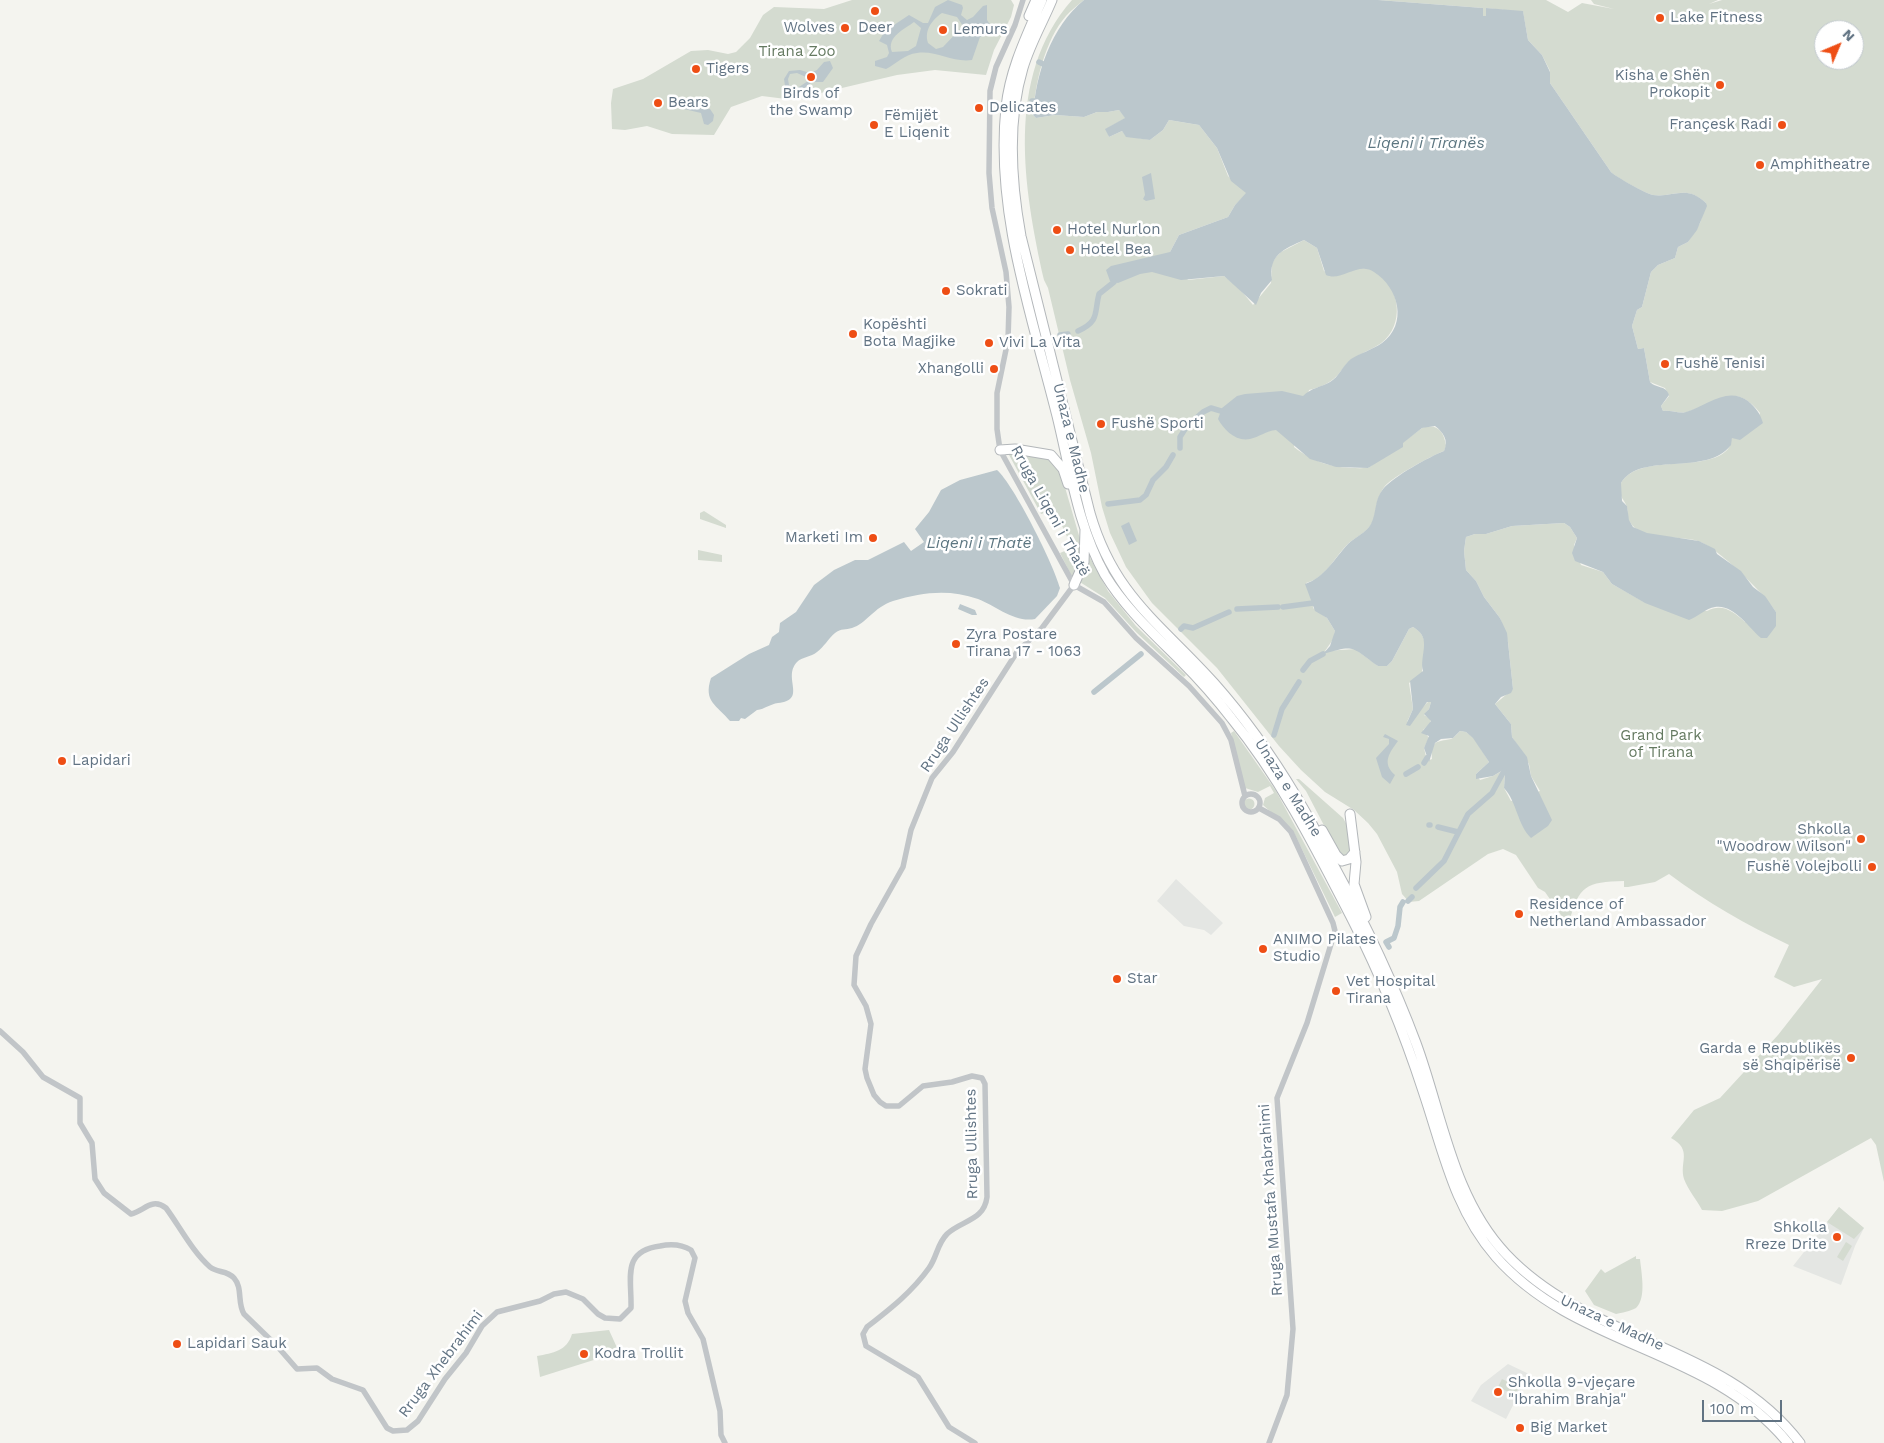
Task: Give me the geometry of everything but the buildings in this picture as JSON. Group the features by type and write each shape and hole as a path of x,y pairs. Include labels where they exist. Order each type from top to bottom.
{"highway":[{"path":"1004,143 1000,130 1005,81 1014,50 1036,0"},
{"name":"Unaza e Madhe","path":"1042,0 1019,52 1011,77 1006,108 1004,143 1005,184 1014,242 1085,525 1104,572 1121,598 1142,623 1194,675 1234,721 1291,805 1375,966 1407,1044 1452,1186 1465,1212 1486,1244 1517,1278 1556,1307 1713,1380 1740,1396 1764,1417 1788,1443"},
{"name":"Unaza e Madhe","path":"1052,0 1032,44 1021,77 1014,115 1013,152 1016,198 1021,236 1089,506 1101,545 1115,573 1133,600 1226,697 1265,748 1301,804 1367,930 1416,1043 1465,1192 1481,1222 1502,1250 1530,1278 1576,1309 1730,1379 1767,1407 1800,1443"},
{"path":"1013,152 1017,143 1019,110 1031,62 1058,0"},
{"path":"1000,450 1043,452 1054,457 1063,469 1073,505 1085,525 1084,562 1074,585"},
{"path":"1301,804 1312,813 1340,859 1347,861 1355,852"},
{"path":"1350,814 1355,852 1354,884 1366,916 1367,930"},
{"path":"1730,1379 1751,1389 1766,1400 1806,1443"},
{"path":"1764,1417 1782,1443"}],"street":[{"name":"Rruga Liqeni i Thatë","path":"1023,0 1015,25 996,67 990,91 989,173 992,208 1006,272 1009,312 1008,340 997,393 997,429 1000,450 1074,585 1104,602 1136,638 1189,686 1222,723 1231,740 1245,796"},
{"name":"Rruga Ullishtes","path":"975,1443 949,1427 918,1377 871,1350 863,1340 863,1334 867,1327 910,1292 930,1267 943,1238 955,1227 974,1219 984,1210 987,1197 985,1084 982,1078 972,1076 952,1082 923,1086 899,1106 886,1106 880,1102 869,1085 865,1069 871,1024 866,1006 854,985 854,969 856,956 871,924 903,867 912,830 932,778 953,752 1017,652 1042,628 1074,585"},
{"path":"1249,794 1256,796 1260,801 1259,808 1251,813 1245,810 1241,803 1245,796 1249,794"},
{"name":"Rruga Mustafa Xhabrahimi","path":"1259,808 1279,819 1290,832 1330,916 1334,931 1306,1023 1281,1082 1276,1102 1282,1160 1289,1292 1293,1329 1287,1396 1269,1443"},
{"name":"Rruga Xhebrahimi","path":"0,1032 23,1052 43,1078 80,1098 80,1124 92,1143 95,1179 104,1192 131,1214 150,1204 161,1204 166,1208 212,1269 230,1274 235,1278 238,1284 241,1308 293,1366 302,1370 317,1368 332,1379 363,1390 387,1428 393,1431 407,1430 418,1421 445,1379 466,1353 482,1326 497,1312 566,1292 583,1299 598,1314 605,1318 620,1319 631,1308 630,1269 635,1256 640,1251 650,1248 675,1245 691,1250 695,1258 685,1301 688,1313 703,1339 720,1411 721,1435 725,1443"}],"shaded area":[{"path":"1176,879 1223,923 1211,935 1204,930 1184,926 1157,901"},
{"name":"Shkolla Rreze Drite","path":"1839,1207 1864,1228 1855,1246 1841,1285 1793,1266"},
{"name":"Shkolla 9-vjeçare \"Ibrahim Brahja\"","path":"1508,1364 1529,1374 1506,1419 1471,1401 1481,1385"}],"green space":[{"name":"Tirana Zoo","path":"852,0 1011,0 1014,5 1011,17 994,50 986,75 935,70 897,75 808,96 786,99 762,96 731,107 714,135 672,134 647,126 625,130 612,129 611,103 613,89 643,79 691,51 708,50 728,54 736,52 750,38 763,15 774,7 824,9"},
{"name":"Grand Park of Tirana","path":"1072,0 1084,0 1066,16 1052,37 1042,62 1033,115 1036,118 1055,115 1084,117 1097,112 1119,110 1126,118 1106,129 1109,137 1122,131 1126,136 1150,140 1163,130 1169,120 1199,125 1217,148 1228,176 1247,193 1235,205 1228,217 1179,235 1170,252 1188,280 1224,276 1239,288 1253,305 1271,283 1272,263 1276,257 1281,252 1304,240 1317,248 1324,271 1335,276 1365,268 1378,273 1386,280 1395,297 1397,307 1394,326 1381,343 1350,361 1331,381 1323,386 1309,390 1294,447 1311,458 1328,465 1368,468 1422,428 1432,427 1439,430 1444,437 1446,446 1444,451 1396,477 1385,486 1379,496 1369,528 1350,542 1320,576 1306,583 1313,608 1327,618 1335,631 1334,638 1325,651 1355,649 1378,666 1387,666 1392,661 1409,629 1413,627 1419,631 1423,636 1425,654 1422,673 1409,683 1413,709 1407,722 1429,701 1431,702 1429,709 1424,715 1431,719 1430,724 1423,730 1429,738 1424,748 1427,761 1432,759 1432,748 1435,743 1452,738 1460,731 1466,732 1474,738 1489,762 1476,774 1480,780 1493,776 1503,770 1505,774 1504,788 1511,801 1540,791 1531,776 1529,764 1512,737 1511,724 1495,704 1513,689 1508,642 1500,618 1484,597 1476,581 1466,570 1464,551 1466,537 1475,534 1486,534 1512,526 1564,523 1570,527 1577,538 1574,545 1581,565 1603,572 1612,584 1644,602 1707,611 1722,608 1732,612 1745,622 1776,612 1762,594 1740,572 1706,545 1690,539 1651,535 1635,528 1629,520 1627,507 1621,492 1621,483 1630,474 1642,468 1702,461 1726,451 1730,446 1732,438 1750,431 1760,413 1751,403 1733,396 1716,400 1687,412 1663,411 1661,406 1669,396 1665,388 1650,382 1644,348 1638,349 1632,326 1637,310 1642,307 1651,272 1658,265 1675,258 1678,247 1688,242 1700,223 1706,203 1692,194 1653,195 1631,185 1611,172 1550,83 1550,71 1542,55 1528,40 1523,12 1486,8 1486,16 1483,16 1483,8 1378,0 1546,0 1568,12 1582,3 1614,9 1594,4 1591,0 1718,0 1709,4 1722,0 1884,0 1884,1182 1876,1145 1871,1138 1758,1201 1722,1211 1702,1210 1684,1179 1682,1147 1671,1138 1694,1110 1720,1098 1778,1035 1822,979 1794,987 1774,977 1789,945 1727,912 1669,874 1655,882 1628,887 1624,887 1624,881 1601,883 1586,888 1576,901 1569,923 1564,924 1560,921 1563,918 1545,892 1538,888 1516,855 1503,849 1488,854 1419,901 1409,902 1402,894 1397,872 1377,834 1368,823 1354,810 1325,792 1301,770 1279,746 1217,668 1152,603 1126,567 1110,533 1048,288 1044,280 1030,209 1026,172 1025,135 1028,99 1036,64 1050,30"},
{"path":"1008,453 1043,453 1060,470 1080,539 1108,591 1136,626 1186,675 1184,677 1136,632 1105,598 1072,577 1060,553 1072,548 1055,510 1041,514"},
{"path":"704,511 726,525 726,528 700,519 700,513"},
{"path":"698,550 722,555 722,562 698,560"},
{"path":"1234,731 1276,791 1342,913 1335,917 1294,833 1263,805 1265,798 1274,793 1270,786 1258,792 1245,788 1231,733"},
{"path":"1296,779 1299,779 1343,818 1348,827 1351,851 1345,857 1340,856 1306,791"},
{"path":"1249,798 1255,804 1249,810 1243,804"},
{"path":"1839,1207 1864,1228 1854,1239 1827,1222"},
{"path":"1846,1242 1852,1246 1843,1261 1837,1257"},
{"path":"1636,1256 1636,1259 1640,1259 1642,1291 1636,1308 1616,1314 1594,1305 1585,1291 1601,1269 1605,1273"},
{"path":"609,1330 619,1352 540,1377 537,1356 563,1348 570,1340 572,1334"},
{"path":"1502,1379 1519,1387 1515,1395 1498,1387"}],"water":[{"path":"948,0 962,5 961,15 967,20 973,17 983,6 987,5 987,20 994,31 980,37 972,60 958,60 931,53 917,53 908,55 886,69 875,66 875,61 887,57 889,53 887,45 879,41 885,31 909,15 923,23 928,23 935,7","holes":["942,13 957,17 963,26 943,47 936,49 928,43 927,34 932,22","914,22 921,28 916,46 908,51 892,52 891,47 894,38"]},
{"name":"Liqeni i Tiranës","path":"1084,0 1378,0 1483,8 1483,16 1486,16 1486,8 1523,11 1528,40 1542,55 1550,72 1550,83 1611,172 1653,195 1686,193 1699,197 1706,203 1707,206 1697,230 1688,242 1678,247 1675,258 1658,265 1651,272 1642,307 1637,310 1632,326 1638,349 1644,348 1650,382 1655,386 1664,388 1668,392 1669,395 1661,406 1663,411 1686,412 1725,396 1732,396 1748,401 1761,416 1763,423 1740,440 1732,438 1731,445 1720,455 1691,463 1643,468 1630,473 1621,483 1622,501 1627,506 1629,520 1633,527 1647,533 1699,541 1715,549 1717,554 1741,571 1753,587 1765,596 1776,612 1776,626 1767,638 1761,638 1740,617 1722,607 1712,608 1689,620 1645,603 1612,584 1603,572 1575,561 1572,553 1577,538 1570,527 1564,523 1512,526 1486,534 1475,534 1466,537 1464,551 1466,570 1476,581 1484,597 1500,618 1507,633 1513,689 1511,693 1501,697 1495,704 1511,724 1512,737 1527,757 1531,776 1552,820 1548,826 1531,838 1526,832 1512,800 1504,788 1505,774 1503,770 1493,776 1476,779 1476,774 1489,762 1473,738 1466,732 1460,731 1453,738 1441,739 1435,743 1429,762 1424,748 1429,736 1421,733 1431,721 1424,714 1429,709 1431,702 1427,702 1410,726 1406,725 1413,709 1410,681 1423,671 1424,642 1419,631 1413,627 1409,629 1392,661 1387,666 1378,666 1357,651 1348,648 1323,654 1330,646 1335,631 1327,618 1315,611 1305,584 1324,572 1348,544 1369,527 1373,520 1378,497 1388,484 1412,467 1444,451 1446,443 1443,434 1435,426 1422,428 1403,443 1403,447 1368,468 1336,467 1310,459 1276,430 1250,439 1240,439 1227,431 1218,419 1222,408 1237,396 1282,391 1303,396 1309,391 1333,380 1351,359 1374,348 1390,335 1395,326 1397,316 1394,296 1383,279 1368,269 1356,270 1338,276 1326,275 1317,248 1304,240 1284,250 1275,259 1271,271 1272,280 1261,293 1256,305 1224,276 1181,280 1152,272 1140,274 1118,283 1110,281 1106,270 1111,266 1170,252 1179,235 1228,217 1235,205 1246,193 1231,181 1217,148 1199,125 1169,120 1163,130 1150,140 1126,137 1122,131 1109,137 1105,129 1125,118 1119,110 1097,112 1084,117 1055,115 1036,118 1033,115 1038,83 1047,52 1063,23"},
{"path":"830,61 833,68 823,82 812,82 796,92 785,86 784,79 789,71 800,70 810,73 817,70 824,62","holes":["797,73 806,77 808,81 796,89 789,85 788,79 790,74"]},
{"path":"688,104 698,108 710,109 714,115 713,121 708,125 704,124 701,113 684,109"},
{"path":"1151,173 1155,199 1146,201 1143,199 1145,195 1142,177"},
{"name":"Liqeni i Thatë","path":"997,470 1013,492 1033,526 1060,588 1057,596 1035,619 1020,619 978,599 957,594 936,593 904,598 886,604 857,626 837,631 817,652 797,662 793,668 792,675 792,698 787,701 757,710 745,719 741,718 739,721 730,721 713,702 709,693 711,678 749,654 769,645 772,637 779,632 780,623 796,612 814,585 834,570 855,560 868,560 904,542 911,551 924,542 915,529 929,512 941,490 960,480"},
{"path":"1129,522 1137,541 1129,545 1121,526"},
{"path":"960,604 975,610 977,615 972,615 958,609"},
{"path":"1385,734 1398,741 1388,758 1388,766 1395,775 1390,784 1382,777 1376,758 1389,744 1389,739 1383,737"}],"waterway":[{"path":"1039,62 1043,64"},
{"path":"1078,331 1093,320 1099,294 1114,282"},
{"path":"1060,335 1068,334"},
{"path":"1180,448 1180,437 1187,426 1203,412 1211,408 1221,411"},
{"path":"1108,504 1140,500 1146,495 1153,480 1166,467 1173,455"},
{"path":"1283,607 1313,603"},
{"path":"1237,609 1278,607"},
{"path":"1181,629 1184,626 1193,628 1229,612"},
{"path":"1094,692 1141,654"},
{"path":"1303,670 1310,661 1323,654"},
{"path":"1274,735 1282,709 1299,682"},
{"path":"1424,763 1427,758"},
{"path":"1406,774 1418,767"},
{"path":"1416,888 1444,861 1468,814 1492,793 1504,771"},
{"path":"1438,827 1458,832"},
{"path":"1408,901 1412,897"},
{"path":"1389,947 1386,942 1394,938 1398,926 1400,907 1403,902"}],"place":[{"name":"Deer","path":"875,11"},
{"name":"Lake Fitness","path":"1660,18"},
{"name":"Wolves","path":"845,28"},
{"name":"Lemurs","path":"943,30"},
{"name":"Tigers","path":"696,69"},
{"name":"Birds of the Swamp","path":"811,77"},
{"name":"Kisha e Shën Prokopit","path":"1720,85"},
{"name":"Bears","path":"658,103"},
{"name":"Delicates","path":"979,108"},
{"name":"Fëmijët E Liqenit","path":"874,125"},
{"name":"Françesk Radi","path":"1782,125"},
{"name":"Amphitheatre","path":"1760,165"},
{"name":"Hotel Nurlon","path":"1057,230"},
{"name":"Hotel Bea","path":"1070,250"},
{"name":"Sokrati","path":"946,291"},
{"name":"Kopështi Bota Magjike","path":"853,334"},
{"name":"Vivi La Vita","path":"989,343"},
{"name":"Fushë Tenisi","path":"1665,364"},
{"name":"Xhangolli","path":"994,369"},
{"name":"Fushë Sporti","path":"1101,424"},
{"name":"Marketi Im","path":"873,538"},
{"name":"Zyra Postare Tirana 17 - 1063","path":"956,644"},
{"name":"Lapidari","path":"62,761"},
{"name":"Shkolla \"Woodrow Wilson\"","path":"1861,839"},
{"name":"Fushë Volejbolli","path":"1872,867"},
{"name":"Residence of Netherland Ambassador","path":"1519,914"},
{"name":"ANIMO Pilates Studio","path":"1263,949"},
{"name":"Star","path":"1117,979"},
{"name":"Vet Hospital Tirana","path":"1336,991"},
{"name":"Garda e Republikës së Shqipërisë","path":"1851,1058"},
{"name":"Shkolla Rreze Drite","path":"1837,1237"},
{"name":"Lapidari Sauk","path":"177,1344"},
{"name":"Kodra Trollit","path":"584,1354"},
{"name":"Shkolla 9-vjeçare \"Ibrahim Brahja\"","path":"1498,1392"},
{"name":"Big Market","path":"1520,1428"}]}
